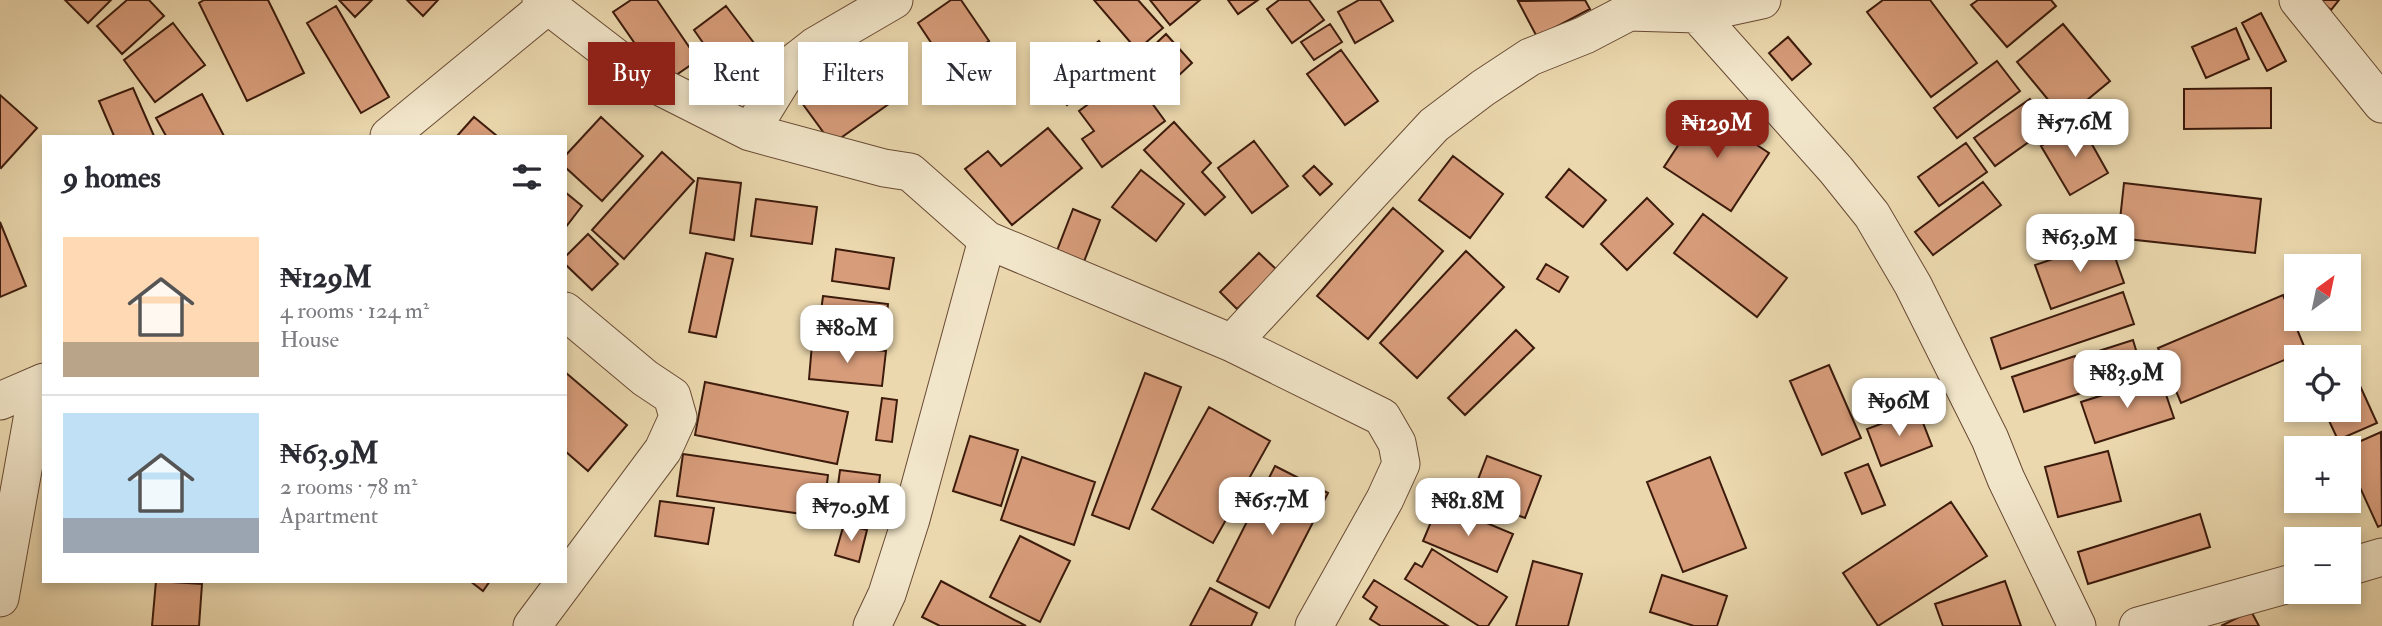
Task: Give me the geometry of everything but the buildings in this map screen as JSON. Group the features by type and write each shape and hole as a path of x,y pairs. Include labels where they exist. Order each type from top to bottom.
{"street":[{"path":"750,132 792,64 815,46 894,0"},
{"path":"1232,344 1434,125 1530,57 1585,35 1629,12 1697,14 1762,0"},
{"path":"2298,0 2382,104"},
{"path":"390,135 546,2 641,77 750,132 884,168 910,172 987,240 1232,344 1382,417 1397,443 1401,464 1385,499 1314,626"},
{"path":"1697,14 1836,170 1872,215 1913,285 1990,439 2077,626"},
{"path":"872,626 887,594 911,519 987,240"},
{"path":"567,313 645,378 672,396 677,417 663,450 567,579"},
{"path":"0,401 41,384"},
{"path":"0,598 41,384"},
{"path":"2361,564 2382,557"},
{"path":"532,626 564,583"},
{"path":"2138,626 2284,585"}]}
